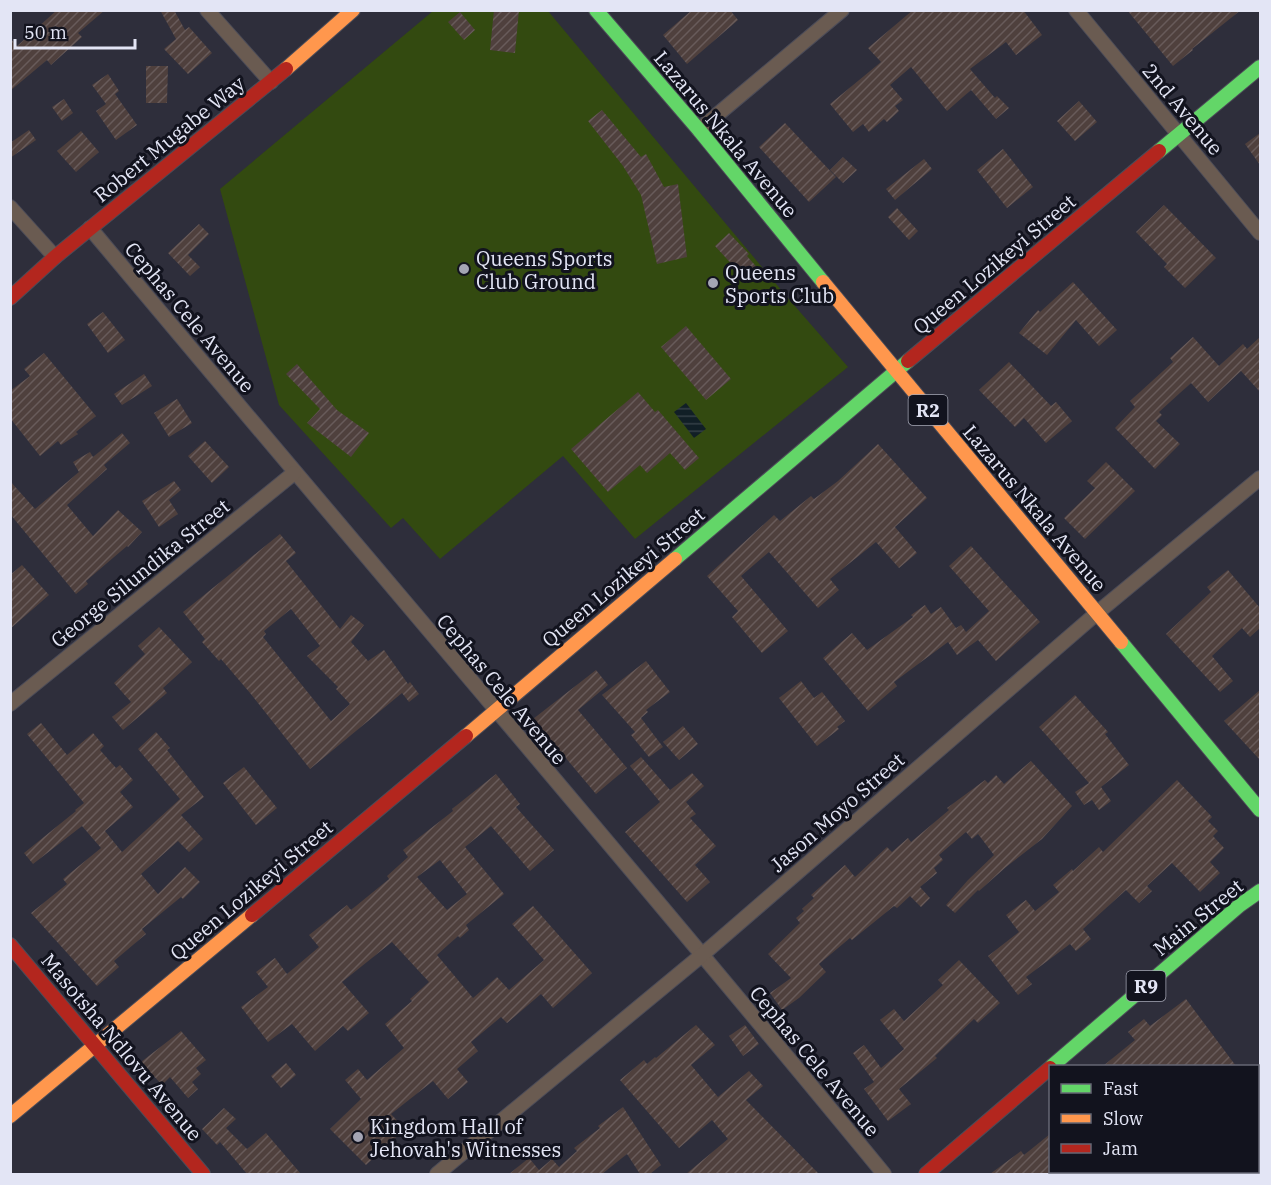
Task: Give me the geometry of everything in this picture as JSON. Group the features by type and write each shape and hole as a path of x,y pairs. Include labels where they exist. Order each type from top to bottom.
{"main road":[{"name":"Robert Mugabe Way","path":"10,297 90,228 271,82 353,10"},
{"name":"Lazarus Nkala Avenue","path":"596,10 699,130 1260,810"},
{"name":"Queen Lozikeyi Street","path":"10,1116 496,711 896,371 1260,67"},
{"path":"1240,905 1260,878"},
{"name":"Main Street","path":"1053,1065 1240,905 1260,891"},
{"name":"Masotsha Ndlovu Avenue","path":"10,945 97,1045 203,1174"},
{"name":"Main Street","path":"926,1174 1049,1069"}],"street":[{"path":"207,10 271,82"},
{"path":"699,130 842,10"},
{"name":"2nd Avenue","path":"1076,10 1260,233"},
{"path":"10,207 55,257"},
{"name":"Cephas Cele Avenue","path":"90,228 884,1174"},
{"name":"George Silundika Street","path":"10,704 294,473"},
{"name":"Jason Moyo Street","path":"437,1174 702,955 1097,613 1260,478"}],"green space":[{"path":"433,11 548,11 848,367 635,539 563,456 440,559 403,518 391,528 279,405 220,189"}],"shaded area":[{"path":"686,403 706,429 694,438 674,412"}],"building":[{"path":"57,10 105,10 78,33 82,37 51,65 47,60 10,91 10,38 17,46"},
{"path":"160,10 174,10 185,30 189,27 212,53 188,74 164,49 176,39"},
{"path":"494,10 519,10 515,53 490,50"},
{"path":"692,10 730,10 738,20 687,64 663,35"},
{"path":"913,10 1023,10 1042,35 1016,55 1006,42 970,69 995,98 997,96 1009,108 996,119 971,90 947,111 911,67 890,85 903,100 895,106 899,111 887,122 884,119 869,132 863,124 853,132 830,104 881,62 868,48"},
{"path":"1127,10 1241,10 1173,66"},
{"path":"460,12 475,30 464,40 448,22"},
{"path":"146,66 168,66 167,103 146,103"},
{"path":"108,74 119,91 115,94 137,125 116,140 96,111 106,104 92,85"},
{"path":"64,99 73,113 62,121 52,107"},
{"path":"1079,101 1097,122 1075,141 1057,121"},
{"path":"602,110 641,157 646,154 664,187 678,184 687,257 657,264 641,195 623,166 588,121"},
{"path":"785,123 836,177 809,202 759,147"},
{"path":"29,130 36,140 10,158 10,143"},
{"path":"81,131 99,152 76,172 57,151"},
{"path":"1260,133 1260,165 1245,144"},
{"path":"1003,149 1033,187 1007,208 977,170"},
{"path":"843,157 857,170 843,183 830,170"},
{"path":"924,159 932,169 895,200 886,189"},
{"path":"1164,205 1216,258 1185,288 1164,267 1167,264 1136,232"},
{"path":"897,208 918,231 909,240 888,217"},
{"path":"199,224 209,234 188,255 200,267 190,276 168,253"},
{"path":"729,233 749,254 747,256 761,272 748,282 715,246"},
{"path":"1073,282 1117,330 1099,346 1076,320 1047,355 1019,333 1038,310 1040,312"},
{"path":"103,312 125,340 108,353 87,324"},
{"path":"686,326 731,379 706,400 661,347"},
{"path":"1193,337 1219,366 1243,344 1247,349 1260,337 1260,392 1241,371 1208,402 1191,383 1159,412 1162,415 1156,421 1180,444 1155,469 1115,428 1135,407 1130,401 1173,362 1170,358"},
{"path":"44,353 96,416 76,432 78,434 61,445 58,441 40,456 10,418 10,391 30,376 24,369"},
{"path":"1009,362 1051,406 1056,402 1072,421 1046,443 1024,418 1015,427 979,390"},
{"path":"297,364 337,410 369,433 351,457 307,423 320,409 286,374"},
{"path":"144,374 152,386 122,405 114,394"},
{"path":"638,392 655,412 658,410 699,458 685,470 670,453 647,473 640,465 608,492 571,449"},
{"path":"177,399 192,423 169,437 154,413"},
{"path":"122,433 130,443 104,465 107,469 67,505 93,536 118,510 142,532 128,547 86,581 88,584 76,594 10,514 10,481 35,509 79,472 73,462 90,452 93,457"},
{"path":"205,441 229,467 212,483 188,456"},
{"path":"878,444 927,498 895,527 917,553 899,568 876,542 830,579 839,590 818,608 769,552 741,576 788,631 762,653 732,617 738,611 707,576 774,515 780,521 811,496 814,499 838,481"},
{"path":"1106,462 1135,491 1085,539 1064,518 1095,488 1087,481"},
{"path":"174,481 181,490 169,500 178,514 159,527 142,501"},
{"path":"280,534 296,553 286,561 340,629 351,615 364,625 351,642 368,661 384,650 408,684 410,682 419,694 409,702 402,693 310,769 250,693 221,659 219,661 202,642 205,639 183,612","holes":["291,609 320,646 307,656 338,687 336,689 350,704 331,721 263,637 266,634 264,631"]},
{"path":"971,546 1040,622 996,661 978,640 957,655 948,642 894,682 897,686 868,711 823,658 852,633 867,650 913,617 911,615 925,605 931,614 941,607 956,628 961,625 966,632 989,611 949,566"},
{"path":"22,565 49,595 10,629 10,575"},
{"path":"1228,570 1260,608 1260,628 1250,637 1242,628 1212,656 1233,681 1220,692 1166,634 1211,592 1207,587"},
{"path":"159,627 192,662 163,688 167,693 123,730 112,717 131,702 114,683 145,654 138,646"},
{"path":"646,661 670,692 646,710 648,712 641,718 663,747 649,757 631,735 635,732 602,695"},
{"path":"596,670 608,685 578,710 627,768 596,794 533,719"},
{"path":"801,681 814,698 822,692 845,721 837,727 839,729 817,746 779,698"},
{"path":"1260,690 1260,760 1224,721"},
{"path":"1075,695 1108,732 1105,734 1129,765 1101,787 1111,801 1099,810 1092,800 1084,805 1075,792 1089,783 1039,727"},
{"path":"41,723 67,755 93,733 104,746 100,750 116,768 120,765 133,780 120,792 133,807 105,831 122,852 180,799 138,749 156,732 170,748 167,750 204,797 181,815 203,839 189,852 178,841 141,874 158,894 185,867 200,882 183,899 181,897 142,929 146,934 114,961 119,967 97,986 31,913 67,884 63,879 101,848 82,826 33,864 24,853 84,803 27,734"},
{"path":"683,726 698,744 679,760 663,742"},
{"path":"641,757 670,790 692,773 704,786 686,802 696,814 690,818 716,846 695,865 710,882 687,902 625,832 660,802 630,766"},
{"path":"1031,761 1072,806 1042,839 978,890 955,913 946,905 994,855 978,834 972,839 966,832 939,855 943,860 934,868 937,873 920,887 930,898 921,907 910,896 852,940 850,938 819,964 826,972 799,998 782,1010 770,993 791,978 768,954 800,923 796,918 814,898 811,895 845,865 855,877 887,847 892,852 908,838 911,842 949,810 947,808 985,780 988,783 996,775 1004,784"},
{"path":"244,767 277,808 256,825 223,783"},
{"path":"496,774 520,804 516,807 554,850 530,871 491,826 465,847 504,894 466,925 469,930 460,938 458,936 437,955 473,998 497,977 509,990 544,960 512,924 533,906 592,973 553,1008 541,994 507,1023 501,1017 471,1042 478,1051 457,1069 468,1082 448,1099 433,1081 391,1114 405,1129 366,1165 330,1129 361,1099 345,1080 358,1069 367,1080 404,1048 385,1024 412,1001 410,999 429,982 392,942 342,982 369,1013 348,1031 343,1026 315,1051 292,1024 268,1042 241,1007 268,987 256,972 275,958 287,974 319,947 309,935 347,905 351,910 389,879 387,876 408,857 403,850 453,811 452,809","holes":["440,860 467,894 447,910 417,877"]},
{"path":"1177,780 1212,817 1208,821 1218,831 1213,836 1224,848 1210,862 1220,873 1200,892 1172,863 1147,886 1152,891 1139,903 1126,890 1083,929 1091,939 1076,951 1070,944 1026,977 1032,984 1018,995 988,956 1019,932 1006,915 1026,900 1035,911 1059,892 1053,885 1072,869 1073,871 1099,847 1103,852"},
{"path":"959,960 1000,1003 978,1023 974,1019 935,1056 937,1058 899,1089 911,1104 888,1121 864,1089 874,1082 853,1053 864,1045 881,1068 904,1049 880,1020 894,1009 904,1021 943,985 938,980"},
{"path":"1186,999 1235,1065 1104,1065 1135,1040 1128,1032 1144,1019 1150,1026"},
{"path":"696,1025 715,1045 691,1065 718,1097 749,1071 763,1086 746,1100 819,1174 686,1174 728,1139 712,1120 679,1148 620,1080 644,1060 647,1064 656,1058"},
{"path":"745,1025 759,1044 743,1056 729,1036"},
{"path":"181,1031 206,1060 196,1068 201,1074 192,1082 198,1089 188,1098 170,1077 162,1085 141,1062"},
{"path":"286,1063 296,1075 281,1088 271,1076"},
{"path":"623,1107 661,1165 650,1174 640,1174 627,1154 602,1174 509,1174 529,1158 539,1170 552,1159 559,1167 577,1151 574,1148"},
{"path":"224,1108 236,1119 226,1128 247,1149 266,1133 301,1174 247,1174 220,1142 217,1145 202,1129"},
{"path":"1049,1135 1050,1174 990,1174 1021,1151 1024,1155"}],"traffic: fast":[{"path":"596,10 699,130 823,282"},
{"path":"1159,151 1260,67"},
{"path":"675,559 908,361"},
{"path":"1121,642 1260,810"},
{"path":"1053,1065 1240,905 1260,891"}],"traffic: slow":[{"path":"286,69 353,10"},
{"path":"823,282 1121,642"},
{"path":"466,736 675,559"},
{"path":"10,1116 252,915"}],"traffic: jam":[{"path":"10,298 55,257 286,69"},
{"path":"908,361 1159,151"},
{"path":"252,915 466,736"},
{"path":"10,945 203,1174"},
{"path":"926,1174 1049,1069"}],"place":[{"name":"Queens Sports Club Ground","path":"464,269"},
{"name":"Queens Sports Club","path":"713,283"},
{"name":"Kingdom Hall of Jehovah's Witnesses","path":"358,1137"}]}
